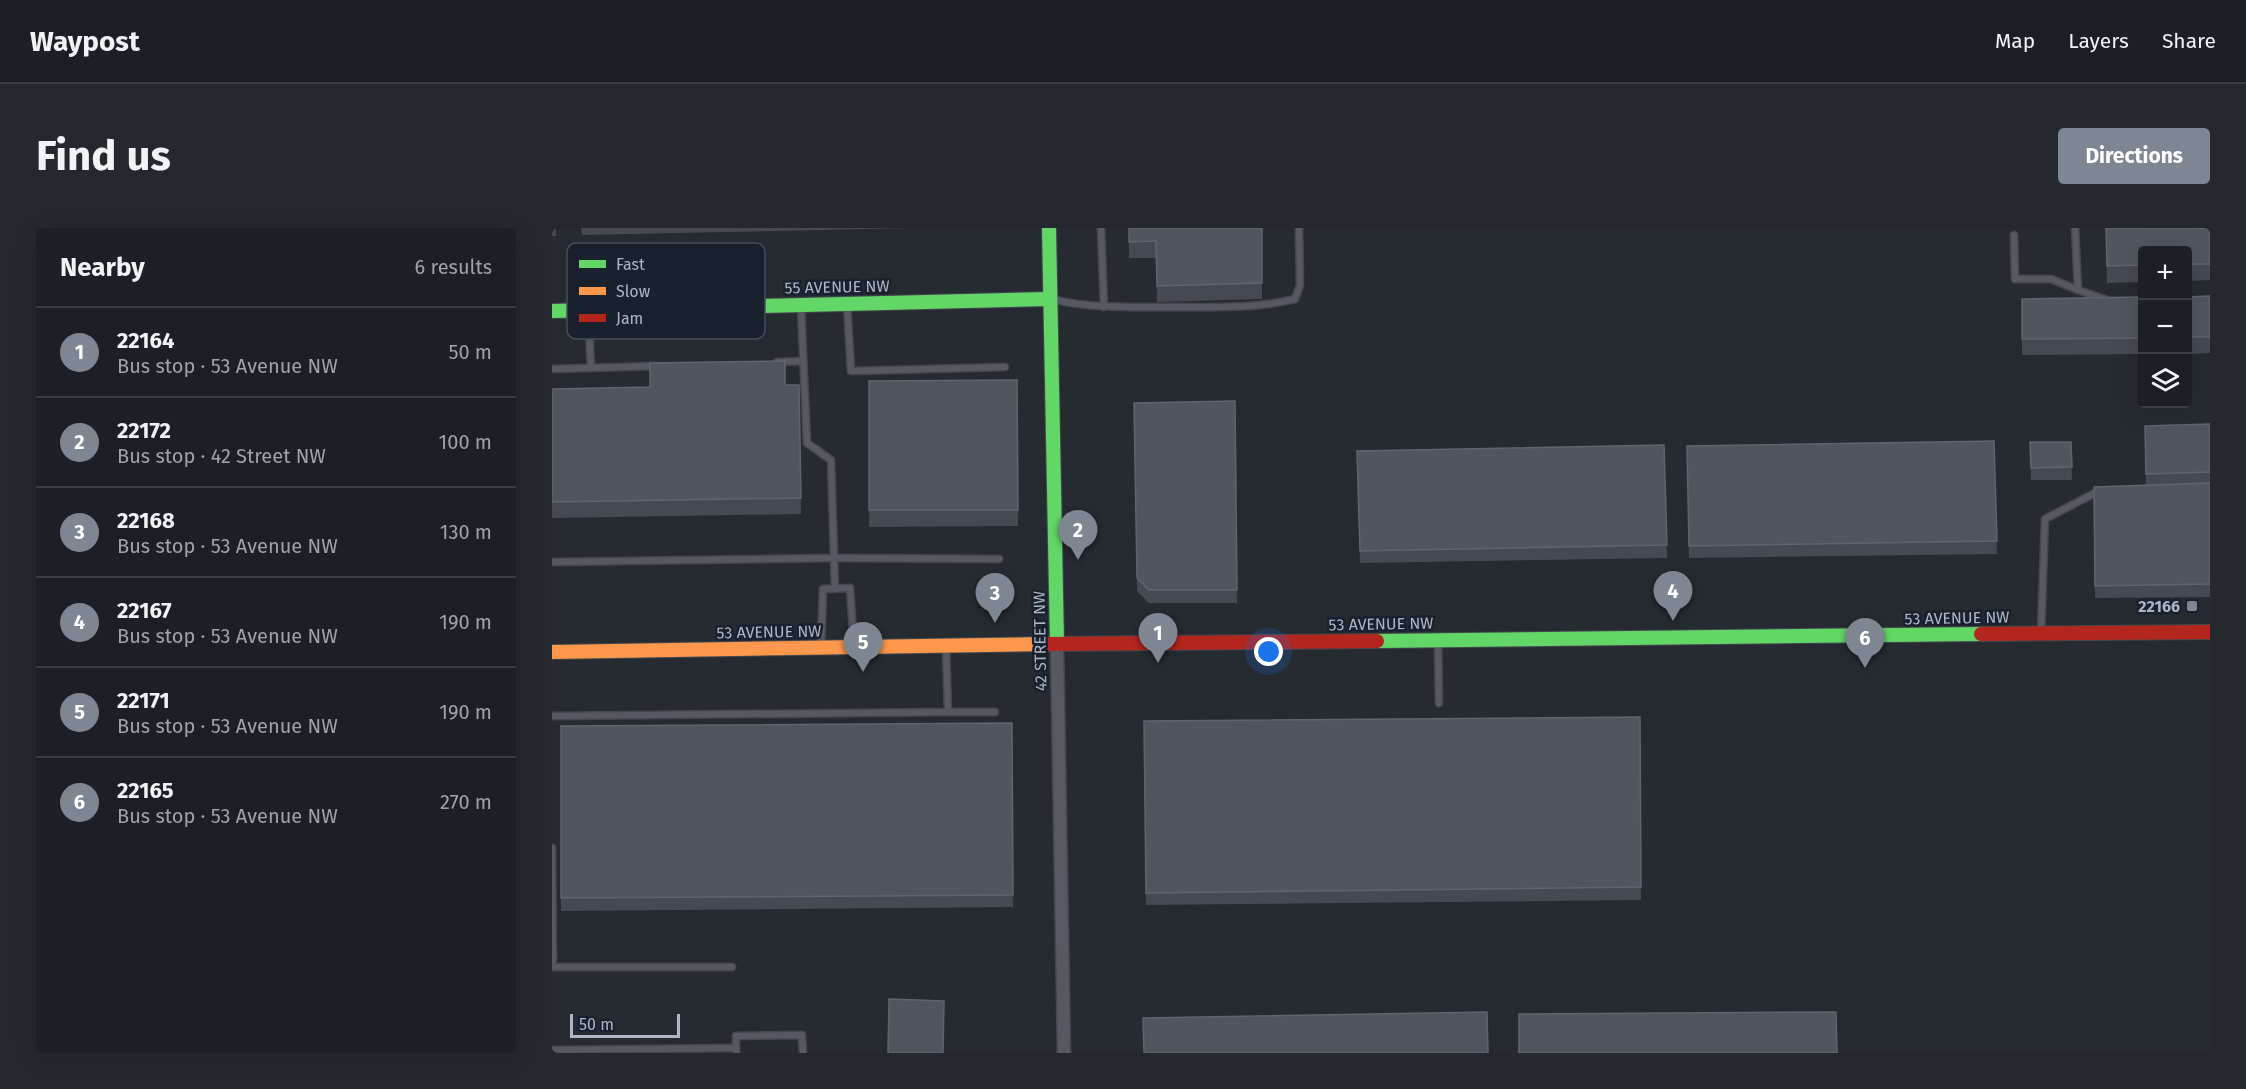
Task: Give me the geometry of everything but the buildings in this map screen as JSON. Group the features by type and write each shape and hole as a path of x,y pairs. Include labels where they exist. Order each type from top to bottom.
{"street":[{"name":"42 STREET NW","path":"1049,228 1064,1053"},
{"name":"55 AVENUE NW","path":"765,306 1050,299"},
{"name":"55 AVENUE NW","path":"552,311 567,311"},
{"name":"53 AVENUE NW","path":"552,652 1057,644 2210,632"}],"lane":[{"path":"1101,228 1104,307"},
{"path":"1050,299 1104,307 1258,307 1295,299 1300,285 1299,228"},
{"path":"2075,228 2079,290"},
{"path":"2014,235 2015,279 2051,279 2111,301"},
{"path":"847,304 851,371 1005,367"},
{"path":"801,305 807,443 831,460 835,589"},
{"path":"590,339 591,368"},
{"path":"768,363 803,362"},
{"path":"552,369 662,366"},
{"path":"2041,634 2045,519 2095,493 2106,492"},
{"path":"552,562 834,558 999,559"},
{"path":"820,648 823,589 850,588 855,647"},
{"path":"1438,640 1439,703"},
{"path":"946,646 948,712"},
{"path":"552,716 995,712"},
{"path":"552,848 554,967 732,967"},
{"path":"552,1050 736,1051 736,1036 802,1035 803,1053"}],"traffic: fast":[{"path":"1049,228 1057,644"},
{"path":"765,306 1050,299"},
{"path":"552,311 567,311"},
{"path":"1377,641 1981,634"}],"traffic: slow":[{"path":"552,652 1046,644"}],"traffic: jam":[{"path":"1981,634 2210,632"},
{"path":"1046,644 1377,641"}],"place":[{"name":"22172","path":"1078,560"},
{"name":"22166","path":"2192,606"},
{"name":"22167","path":"1673,621"},
{"name":"22168","path":"995,623"},
{"name":"22164","path":"1158,663"},
{"name":"22165","path":"1865,668"},
{"name":"22171","path":"863,672"}]}
